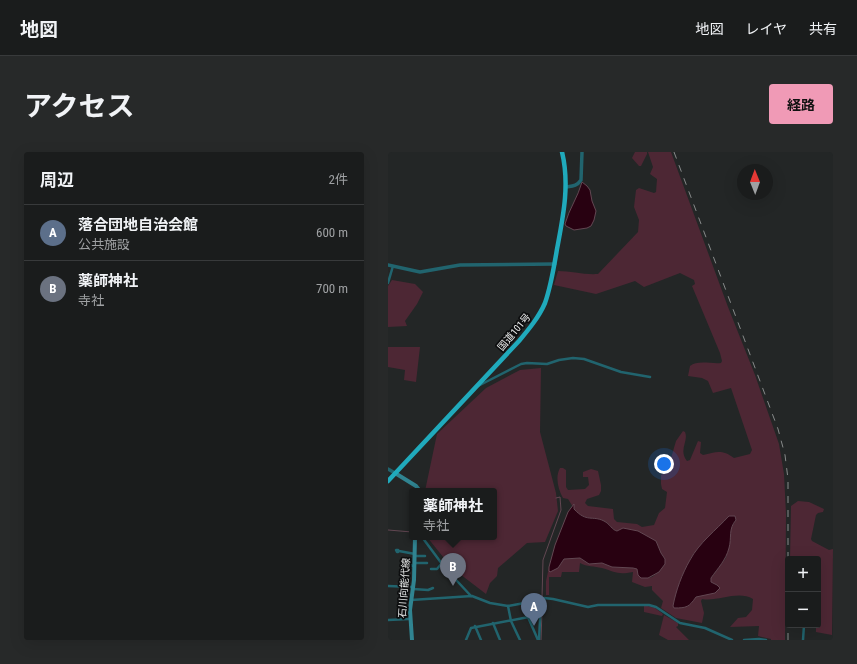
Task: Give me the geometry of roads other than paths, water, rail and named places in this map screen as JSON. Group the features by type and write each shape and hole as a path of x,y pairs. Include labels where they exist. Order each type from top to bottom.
{"highway":[{"name":"国道101号","path":"388,481 519,341 538,316 545,302 555,264 564,209 566,187 562,152"}],"main road":[{"path":"395,473 418,488"},
{"name":"石川向能代線","path":"412,640 410,619 416,540"}],"street":[{"path":"566,187 579,184 581,180 582,152"},
{"path":"388,265 424,272 460,266 555,264"},
{"path":"388,283 393,266"},
{"path":"478,386 521,364 547,364 573,358 584,359 621,372 650,377"},
{"path":"388,469 395,473"},
{"path":"424,540 442,564 472,596"},
{"path":"399,551 424,556"},
{"path":"406,565 427,563"},
{"path":"431,569 437,569 442,564"},
{"path":"388,586 428,590 433,588"},
{"path":"411,600 472,596 490,603 508,606 542,599 553,599 588,607 643,604 652,606 680,623 705,628 732,640"},
{"path":"542,599 543,610"},
{"path":"538,640 539,615 542,599"},
{"path":"508,606 511,621 520,640"},
{"path":"466,640 471,628 475,626 539,615"},
{"path":"528,617 538,640"},
{"path":"388,620 410,619"},
{"path":"493,623 500,640"},
{"path":"475,626 481,640"},
{"path":"803,640 804,628"},
{"path":"744,640 766,640"}],"waterway":[{"path":"542,598 543,560 561,510 560,497 556,498"},
{"path":"388,530 409,532"},
{"path":"541,640 542,611"}],"railway":[{"path":"674,152 778,429 785,455 788,479 788,556"},
{"path":"788,592 788,640"}],"place":[{"name":"薬師神社","path":"453,586"},
{"name":"落合団地自治会館","path":"534,626"}]}
